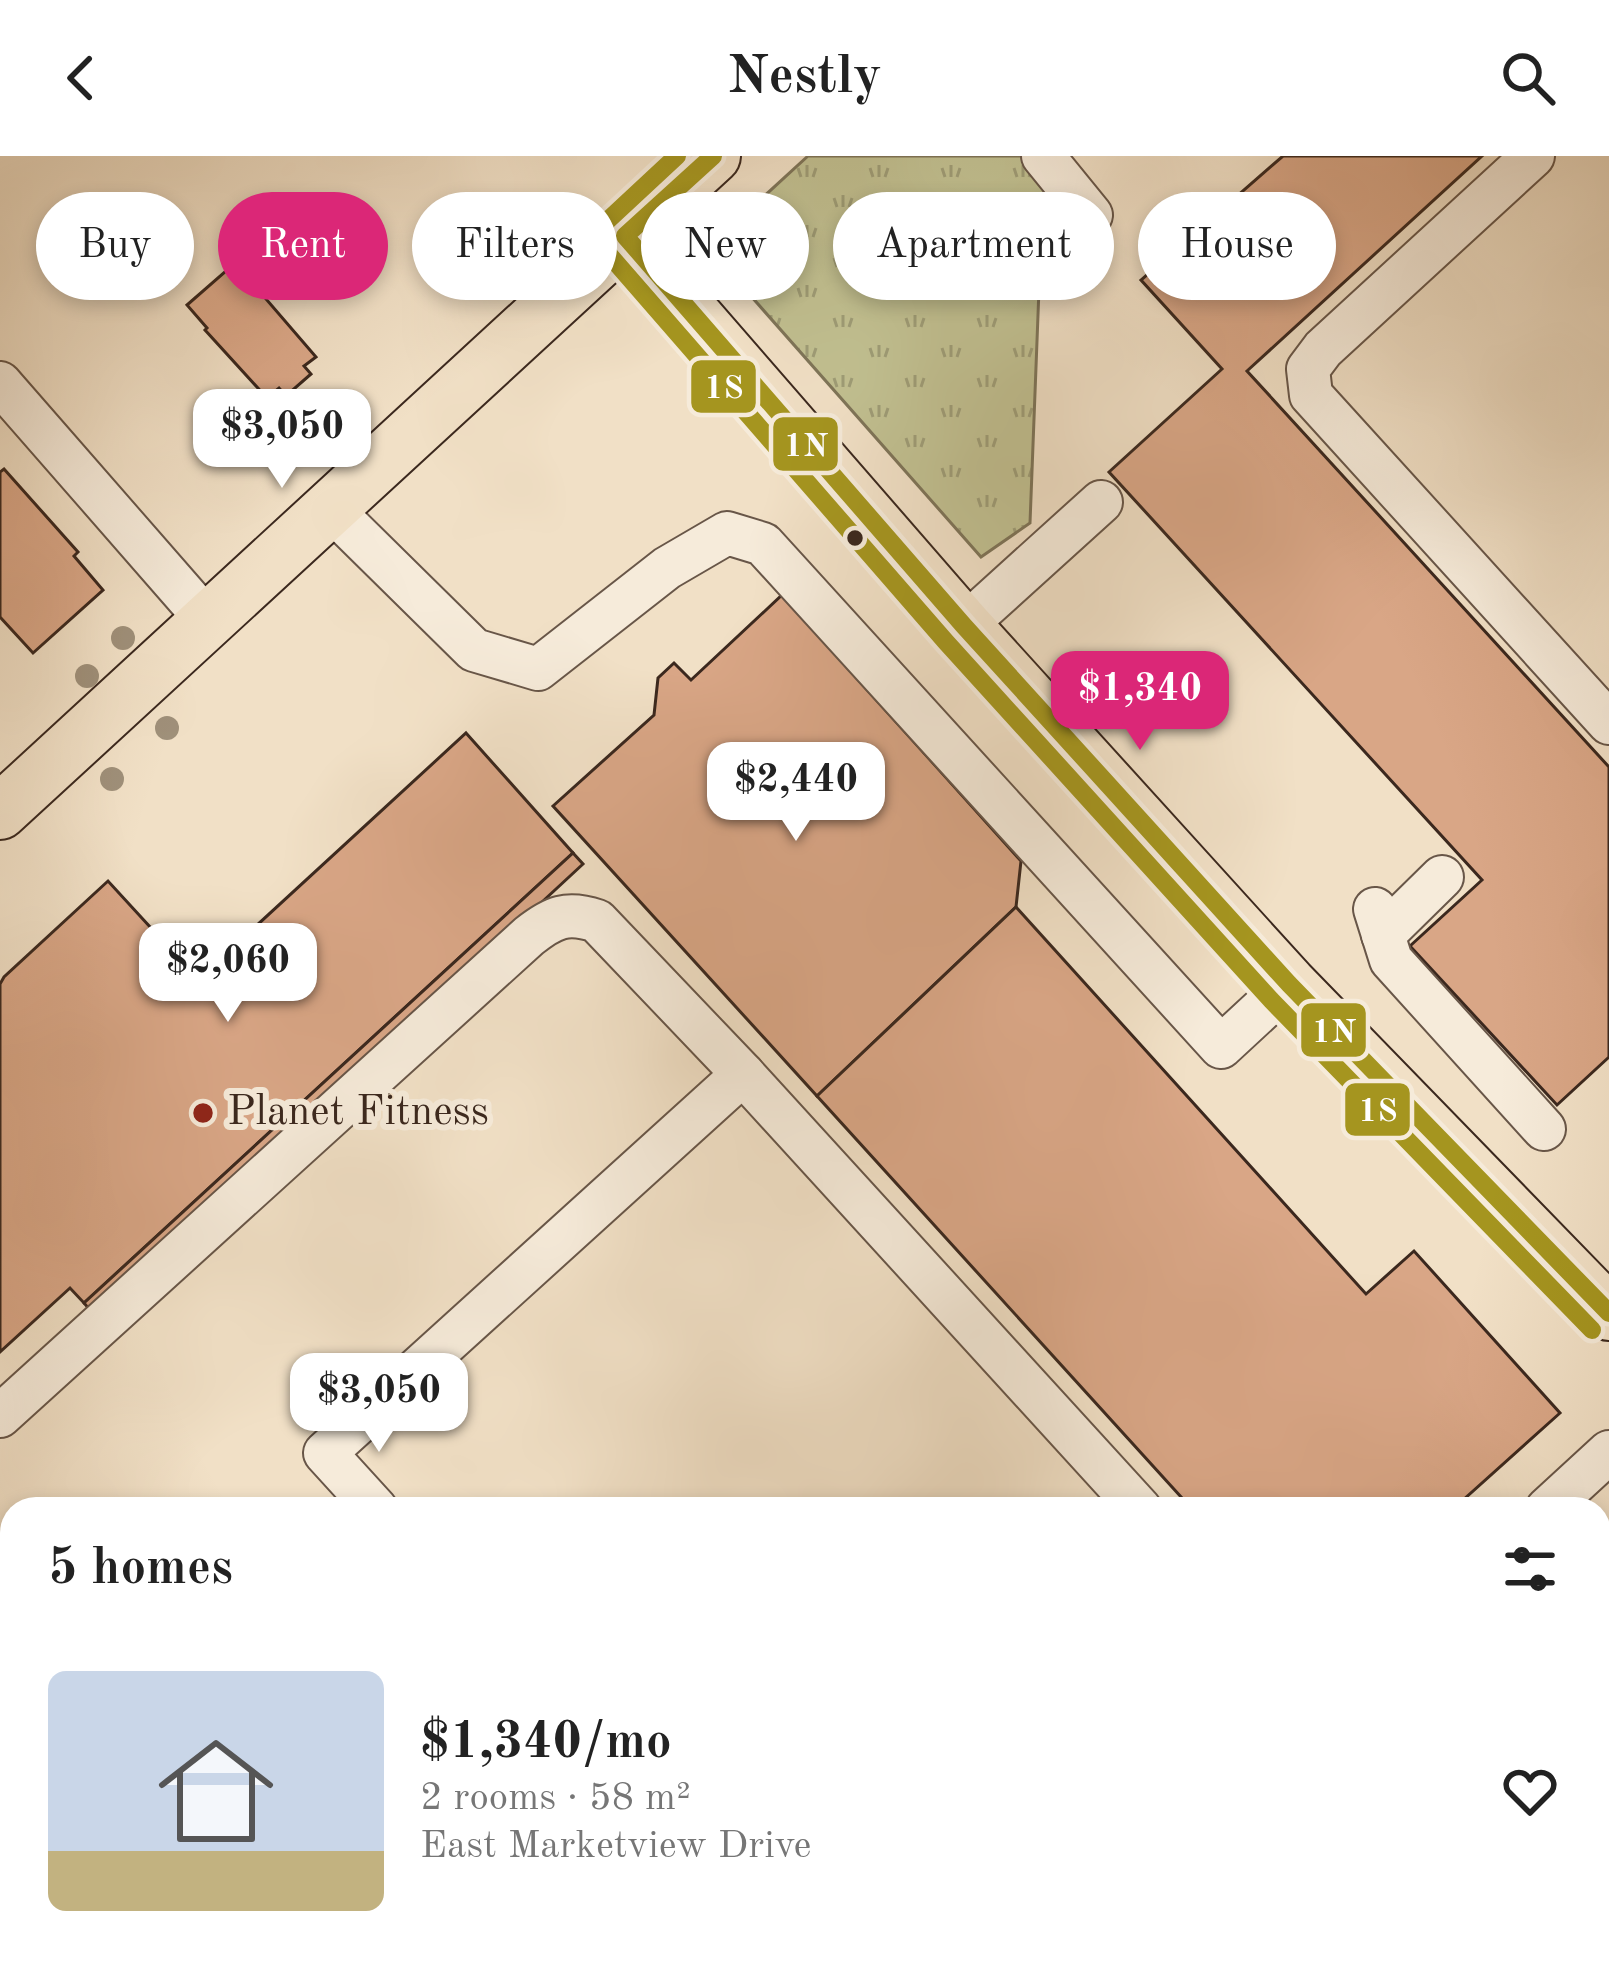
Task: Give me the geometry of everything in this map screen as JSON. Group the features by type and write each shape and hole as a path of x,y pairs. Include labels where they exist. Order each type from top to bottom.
{"main road":[{"path":"0,812 713,156"},
{"path":"625,236 964,626 1289,984 1609,1313"}],"street":[{"path":"1043,156 1072,192"},
{"path":"1533,156 1323,349 1308,369 1311,394 1609,723"},
{"path":"0,383 207,620"},
{"path":"964,626 1101,502"},
{"path":"330,508 474,650 538,669 667,568 727,533 763,544 1221,1047 1289,984"},
{"path":"1442,877 1379,922 1391,960 1544,1129"},
{"path":"0,1416 529,936 562,915 575,914 597,921 743,1074 1129,1497"},
{"path":"365,1497 325,1453 743,1074"},
{"path":"1561,1497 1600,1465"}],"green space":[{"path":"808,156 1021,156 1048,190 833,192 833,300 1039,300 1030,523 981,557 754,300 809,300 809,192 769,192"}],"building":[{"path":"1283,156 1482,156 1336,290 1336,192 1242,192"},
{"path":"218,278 218,300 267,300 316,357 304,366 311,374 286,396 279,388 267,398 205,330 187,305"},
{"path":"1159,300 1325,300 1247,371 1609,767 1609,1057 1557,1105 1410,946 1482,880 1109,472 1222,369"},
{"path":"4,469 78,552 74,556 103,590 33,653 0,617 0,472"},
{"path":"782,595 1021,861 1016,907 817,1096 553,806 654,715 658,678 674,663 691,680"},
{"path":"466,733 573,853 84,1303 70,1288 0,1352 0,984 4,977 108,881 174,953 182,945 206,972"},
{"path":"573,853 583,864 95,1316 84,1303"},
{"path":"1016,907 1366,1294 1414,1251 1560,1413 1466,1497 1181,1497 817,1096"}],"transit line":[{"name":"1S","path":"677,156 606,222 601,235 605,250 946,642 1271,1000 1592,1330"},
{"name":"1N","path":"713,156 625,236 964,626 1289,984 1609,1313"}],"place":[{"name":"Planet Fitness","path":"203,1113"}]}
